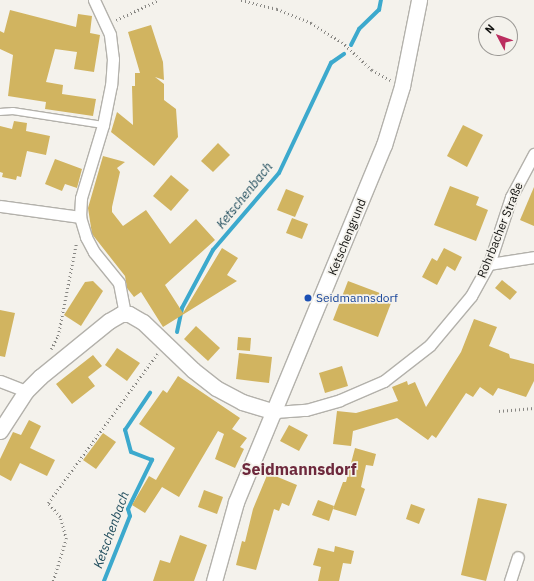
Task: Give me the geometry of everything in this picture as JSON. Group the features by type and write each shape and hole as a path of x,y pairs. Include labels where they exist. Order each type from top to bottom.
{"street":[{"path":"0,431 26,391 108,321 116,316 125,314 119,283 94,252 86,237 80,217 81,198 103,125 111,85 113,59 106,24 94,0"},
{"name":"Ketschengrund","path":"214,581 236,502 275,412 384,145 394,85 419,0"},
{"name":"Rohrbacher Straße","path":"125,314 144,322 165,344 216,388 242,402 275,412 313,408 340,400 384,382 410,363 449,325 471,296 489,264 511,197 534,154"},
{"path":"0,206 80,217"},
{"path":"489,264 534,257"},
{"path":"0,381 26,391"},
{"path":"510,581 518,557"}],"lane":[{"path":"0,112 13,111 103,125"}],"path":[{"path":"106,24 159,0"},
{"path":"241,0 276,9 311,23 342,42 372,70 394,85"},
{"path":"392,73 394,85"},
{"path":"48,354 58,336 76,245 75,238"},
{"path":"53,581 66,539 60,517 48,503 165,344"},
{"path":"499,411 534,408"}],"building":[{"path":"10,10 76,27 78,14 92,16 90,33 100,35 94,72 74,69 77,52 55,49 46,82 63,85 62,94 96,99 93,116 45,109 46,102 8,96 13,55 0,49 0,31 4,33"},
{"path":"151,25 163,62 164,80 155,77 164,84 164,100 176,109 178,137 154,166 111,132 117,112 133,125 132,86 135,86 135,73 140,73 128,32"},
{"path":"14,121 27,123 26,131 50,136 46,155 27,151 21,177 17,176 16,180 2,177 3,173 0,172 0,126 12,129"},
{"path":"463,125 483,135 467,167 447,156"},
{"path":"218,143 230,155 213,172 201,161"},
{"path":"103,156 125,162 117,168 120,172 112,207 112,212 123,226 146,210 170,244 196,219 215,240 165,285 183,313 222,248 238,258 227,275 237,281 163,327 141,292 134,297 127,288 125,276 92,234 88,208"},
{"path":"55,159 82,169 77,188 65,184 62,191 45,184"},
{"path":"171,175 189,190 171,211 153,196"},
{"path":"450,186 479,197 476,205 488,210 476,241 434,225"},
{"path":"534,187 534,226 520,220"},
{"path":"286,189 304,196 295,217 277,210"},
{"path":"292,218 308,224 302,239 286,233"},
{"path":"444,248 462,257 455,271 447,266 437,285 422,277 432,258 437,261"},
{"path":"502,280 517,292 510,300 495,288"},
{"path":"93,281 103,291 81,326 64,315 85,282"},
{"path":"348,281 393,298 378,337 333,320"},
{"path":"0,310 15,313 5,357 0,356"},
{"path":"474,319 497,327 489,346 509,354 510,358 534,364 534,381 526,397 498,388 493,396 480,387 473,397 466,393 436,438 432,435 428,440 397,418 353,431 351,446 333,444 337,411 356,413 398,401 392,387 407,381 408,385 415,382 426,407 461,352"},
{"path":"196,326 220,348 208,361 184,339"},
{"path":"238,337 251,338 250,351 237,350"},
{"path":"117,348 140,363 127,381 105,365"},
{"path":"239,353 272,357 269,383 236,379"},
{"path":"93,355 102,366 88,377 95,386 72,404 56,384"},
{"path":"342,366 348,386 325,393 319,373"},
{"path":"178,376 240,418 232,429 247,438 240,447 244,449 235,468 215,459 224,434 218,431 179,497 162,487 145,513 132,505 149,476 156,480 175,448 139,424 163,390 167,393"},
{"path":"29,420 41,426 30,448 55,460 47,476 20,463 11,481 0,475 0,459 13,432 21,435"},
{"path":"289,425 308,435 299,451 280,441"},
{"path":"103,433 116,442 96,469 83,460"},
{"path":"355,448 376,454 373,466 366,465 361,487 365,489 356,516 333,509 343,482 346,482"},
{"path":"268,473 297,485 289,506 282,503 279,511 274,509 256,570 236,565 242,541 245,542 253,509"},
{"path":"204,490 223,497 217,514 198,507"},
{"path":"478,498 507,504 486,581 461,575"},
{"path":"318,500 334,506 329,521 312,515"},
{"path":"411,504 425,509 419,524 406,519"},
{"path":"180,535 207,545 194,581 153,581 160,560 170,563"},
{"path":"335,546 354,551 351,564 343,563 339,581 318,581 321,567 313,565 318,548 334,552"}],"waterway":[{"name":"Ketschenbach","path":"351,45 359,29 379,10 381,0"},
{"name":"Ketschenbach","path":"177,332 182,308 213,250 279,173 331,63 344,54"},
{"name":"Ketschenbach","path":"104,581 130,516 128,509 152,460 131,452 125,430 150,393"}],"place":[{"name":"Seidmannsdorf","path":"308,298"}],"district":[{"name":"Seidmannsdorf","path":"299,469"}]}
